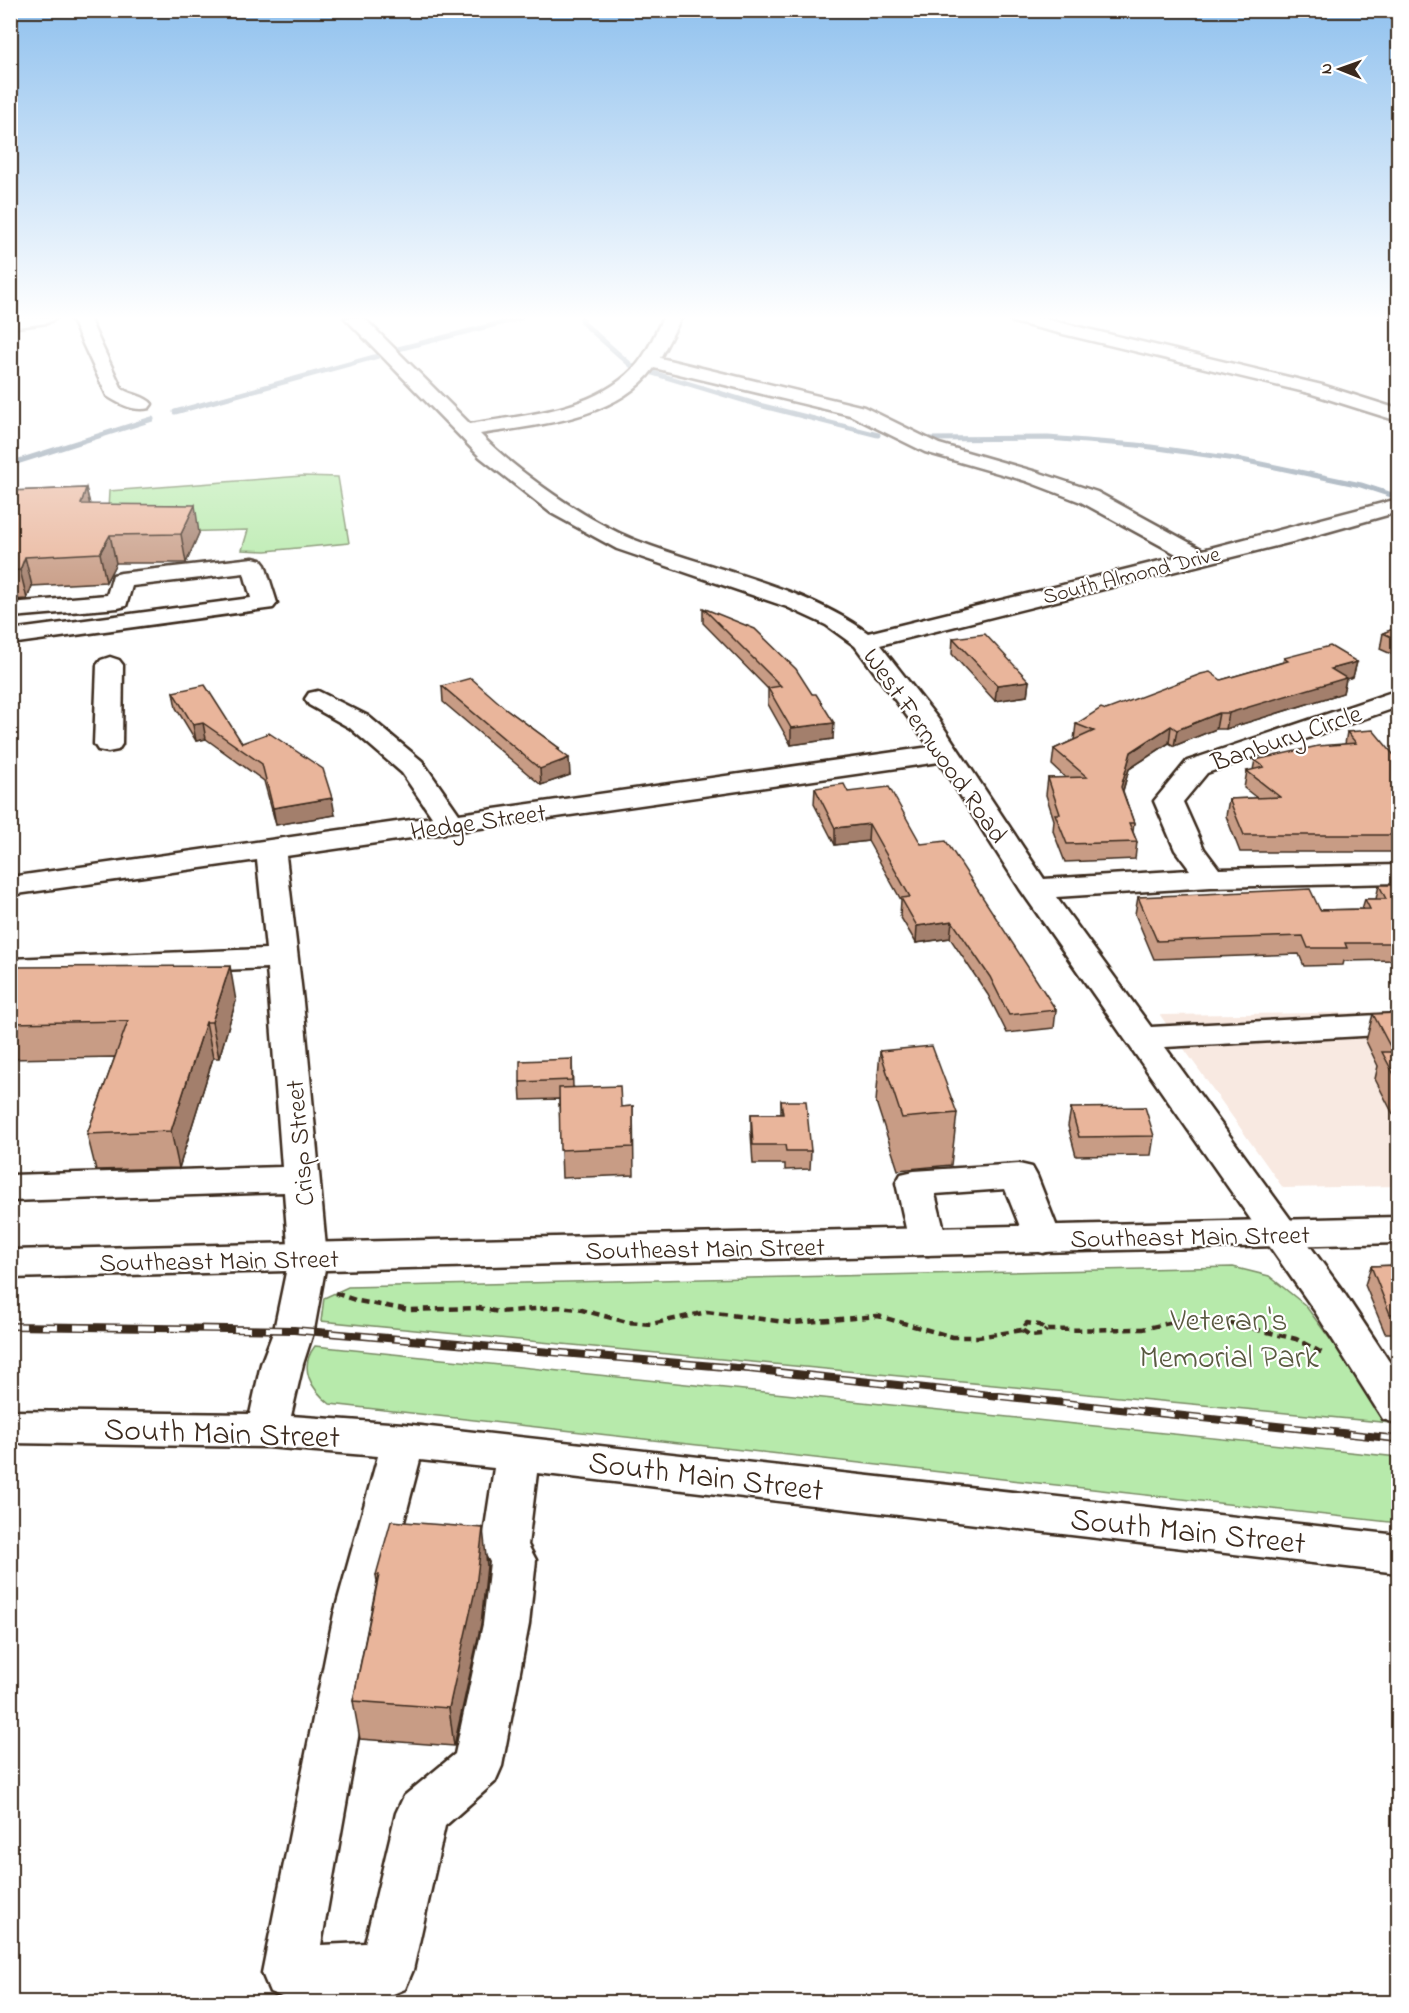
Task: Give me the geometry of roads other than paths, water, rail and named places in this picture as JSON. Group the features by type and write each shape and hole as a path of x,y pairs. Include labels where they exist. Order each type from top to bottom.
{"street":[{"name":"West Fernwood Road","path":"447,412 512,475 559,508 607,535 651,555 795,602 835,620 864,641 929,725 1035,889 1329,1300 1398,1408"},
{"path":"464,431 560,412"},
{"path":"859,412 932,448 1033,477 1089,497 1201,558"},
{"name":"South Almond Drive","path":"864,641 1201,558 1398,505"},
{"path":"253,565 265,603 11,623 118,601 121,580 253,565"},
{"path":"108,744 110,665"},
{"name":"Banbury Circle","path":"1211,878 1190,850 1168,801 1197,767 1398,698"},
{"path":"318,699 359,722 412,767 452,825"},
{"name":"Hedge Street","path":"10,886 946,753"},
{"name":"Crisp Street","path":"267,1431 305,1273 302,1179 271,850"},
{"path":"1035,889 1211,878 1398,874"},
{"path":"10,969 282,958"},
{"path":"1140,1038 1398,1024"},
{"path":"927,1242 914,1183 1019,1176 1043,1240"},
{"path":"10,1188 302,1179"},
{"name":"Southeast Main Street","path":"10,1264 305,1273 927,1242 1398,1230"},
{"name":"South Main Street","path":"10,1427 267,1431 403,1441 1398,1554"},
{"path":"403,1441 357,1614 289,1973 386,1970 422,1813 477,1766 512,1577 513,1560 505,1547 508,1504 519,1455"}],"waterway":[{"path":"787,412 878,435"},
{"path":"10,464 152,419"},
{"path":"927,439 1048,438 1137,445 1242,460 1361,485 1398,497"}],"railway":[{"path":"10,1326 294,1330 749,1369 1398,1439"}],"park label":[{"name":"Veteran's Memorial Park","path":"1229,1338"}]}
